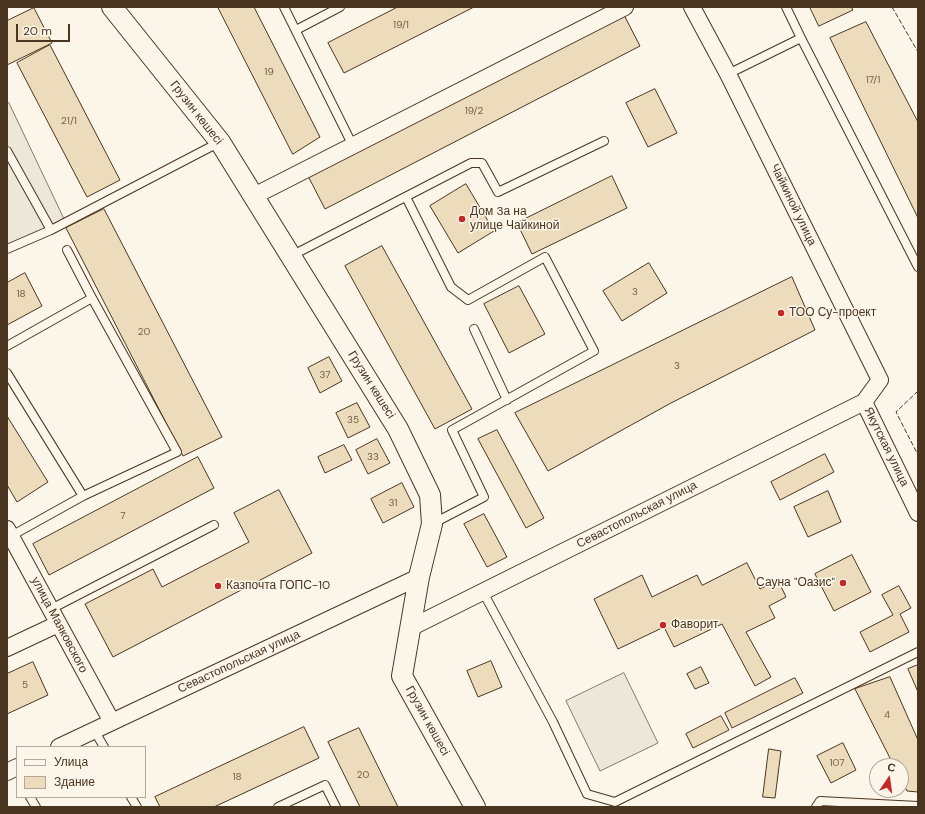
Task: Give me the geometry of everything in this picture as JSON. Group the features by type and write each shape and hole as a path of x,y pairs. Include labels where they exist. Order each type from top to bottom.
{"street":[{"name":"Грузин көшесі","path":"112,7 220,142 398,429 430,495 432,524 418,577 402,676 475,807"},
{"path":"254,196 625,7"},
{"name":"Чайкиной улица","path":"692,7 728,74 880,380 864,402"},
{"name":"Якутская улица","path":"864,402 918,512"},
{"name":"Севастопольская улица","path":"410,628 864,402"},
{"name":"улица Маяковского","path":"9,532 112,722"},
{"name":"Севастопольская улица","path":"61,746 418,577"},
{"path":"7,648 58,624"}],"lane":[{"path":"284,7 353,146"},
{"path":"296,30 340,7"},
{"path":"786,7 918,267"},
{"path":"728,74 801,38"},
{"path":"291,256 471,163 482,163 498,192 604,140"},
{"path":"7,249 51,230 220,142"},
{"path":"7,151 51,230"},
{"path":"406,197 451,287 468,300 545,257 594,351 452,430 484,497 432,524"},
{"path":"9,532 176,452 67,250"},
{"path":"7,346 92,298"},
{"path":"474,329 508,400"},
{"path":"7,373 83,496"},
{"path":"51,609 214,525"},
{"path":"483,592 552,722 587,794 615,805 918,652"},
{"path":"94,730 103,746"},
{"path":"278,807 325,785 336,807"},
{"path":"31,798 36,807"},
{"path":"132,798 137,807"},
{"path":"816,807 820,801 918,806"}],"shaded area":[{"path":"9,103 65,221 7,249 7,104"},
{"path":"624,673 658,743 600,771 566,701"}],"building":[{"path":"218,7 254,7 320,137 293,154"},
{"path":"398,7 474,7 344,73 328,43"},
{"path":"810,7 851,7 853,10 819,26"},
{"path":"34,8 52,43 7,65 7,21"},
{"path":"623,13 640,46 325,209 308,176"},
{"path":"866,22 918,122 918,218 830,38"},
{"path":"50,45 120,180 87,197 17,63"},
{"path":"655,89 677,133 648,147 626,103"},
{"path":"612,176 627,208 532,254 517,223"},
{"name":"Дом 3а на улице Чайкиной","path":"466,184 494,231 458,253 430,206"},
{"path":"104,209 222,437 183,456 66,228"},
{"path":"382,246 472,409 435,429 345,266"},
{"path":"649,263 667,293 622,321 603,291"},
{"path":"25,273 42,306 7,325 7,283"},
{"path":"792,277 815,330 671,403 548,471 515,413"},
{"path":"519,286 545,334 509,353 484,304"},
{"path":"329,357 342,381 320,393 308,368"},
{"path":"357,403 370,427 348,438 336,413"},
{"path":"7,416 48,482 17,502 7,485"},
{"path":"497,430 544,518 526,528 478,439"},
{"path":"377,439 390,463 368,474 356,450"},
{"path":"344,445 352,460 325,473 318,457"},
{"path":"825,454 834,472 780,500 771,482"},
{"path":"198,457 214,488 49,575 33,544"},
{"path":"402,483 414,507 383,523 371,499"},
{"path":"279,490 312,553 113,657 85,604 153,569 162,587 249,542 234,513"},
{"path":"828,491 841,522 808,537 794,507"},
{"path":"484,514 507,557 487,567 464,524"},
{"name":"Сауна \"Оазис\"","path":"852,555 871,592 834,611 815,574"},
{"name":"Фаворит","path":"747,563 760,589 778,580 786,597 769,606 775,618 746,632 771,677 755,686 722,624 674,647 664,627 618,649 594,599 642,575 652,597 697,575 702,585"},
{"path":"899,586 911,608 900,614 909,632 870,652 860,632 893,615 882,595"},
{"path":"491,661 502,687 478,697 467,671"},
{"path":"33,662 48,695 7,714 7,674"},
{"path":"918,665 918,692 908,669"},
{"path":"701,667 709,683 695,689 687,674"},
{"path":"890,677 918,740 918,792 909,791 909,758 890,758 855,689"},
{"path":"795,678 803,693 732,728 725,713"},
{"path":"721,716 729,730 693,748 686,734"},
{"path":"304,727 319,758 214,807 160,807 155,797"},
{"path":"359,728 398,807 360,807 328,742"},
{"path":"843,743 856,770 831,783 817,756"},
{"path":"769,749 781,751 775,798 763,797"}],"fence":[{"path":"892,7 918,52"},
{"path":"918,391 896,412 918,455"}],"place":[{"name":"Дом 3а на улице Чайкиной","path":"462,219"},
{"name":"ТОО Су-проект","path":"781,313"},
{"name":"Сауна \"Оазис\"","path":"843,583"},
{"name":"Казпочта ГОПС-10","path":"218,586"},
{"name":"Фаворит","path":"663,625"}]}
